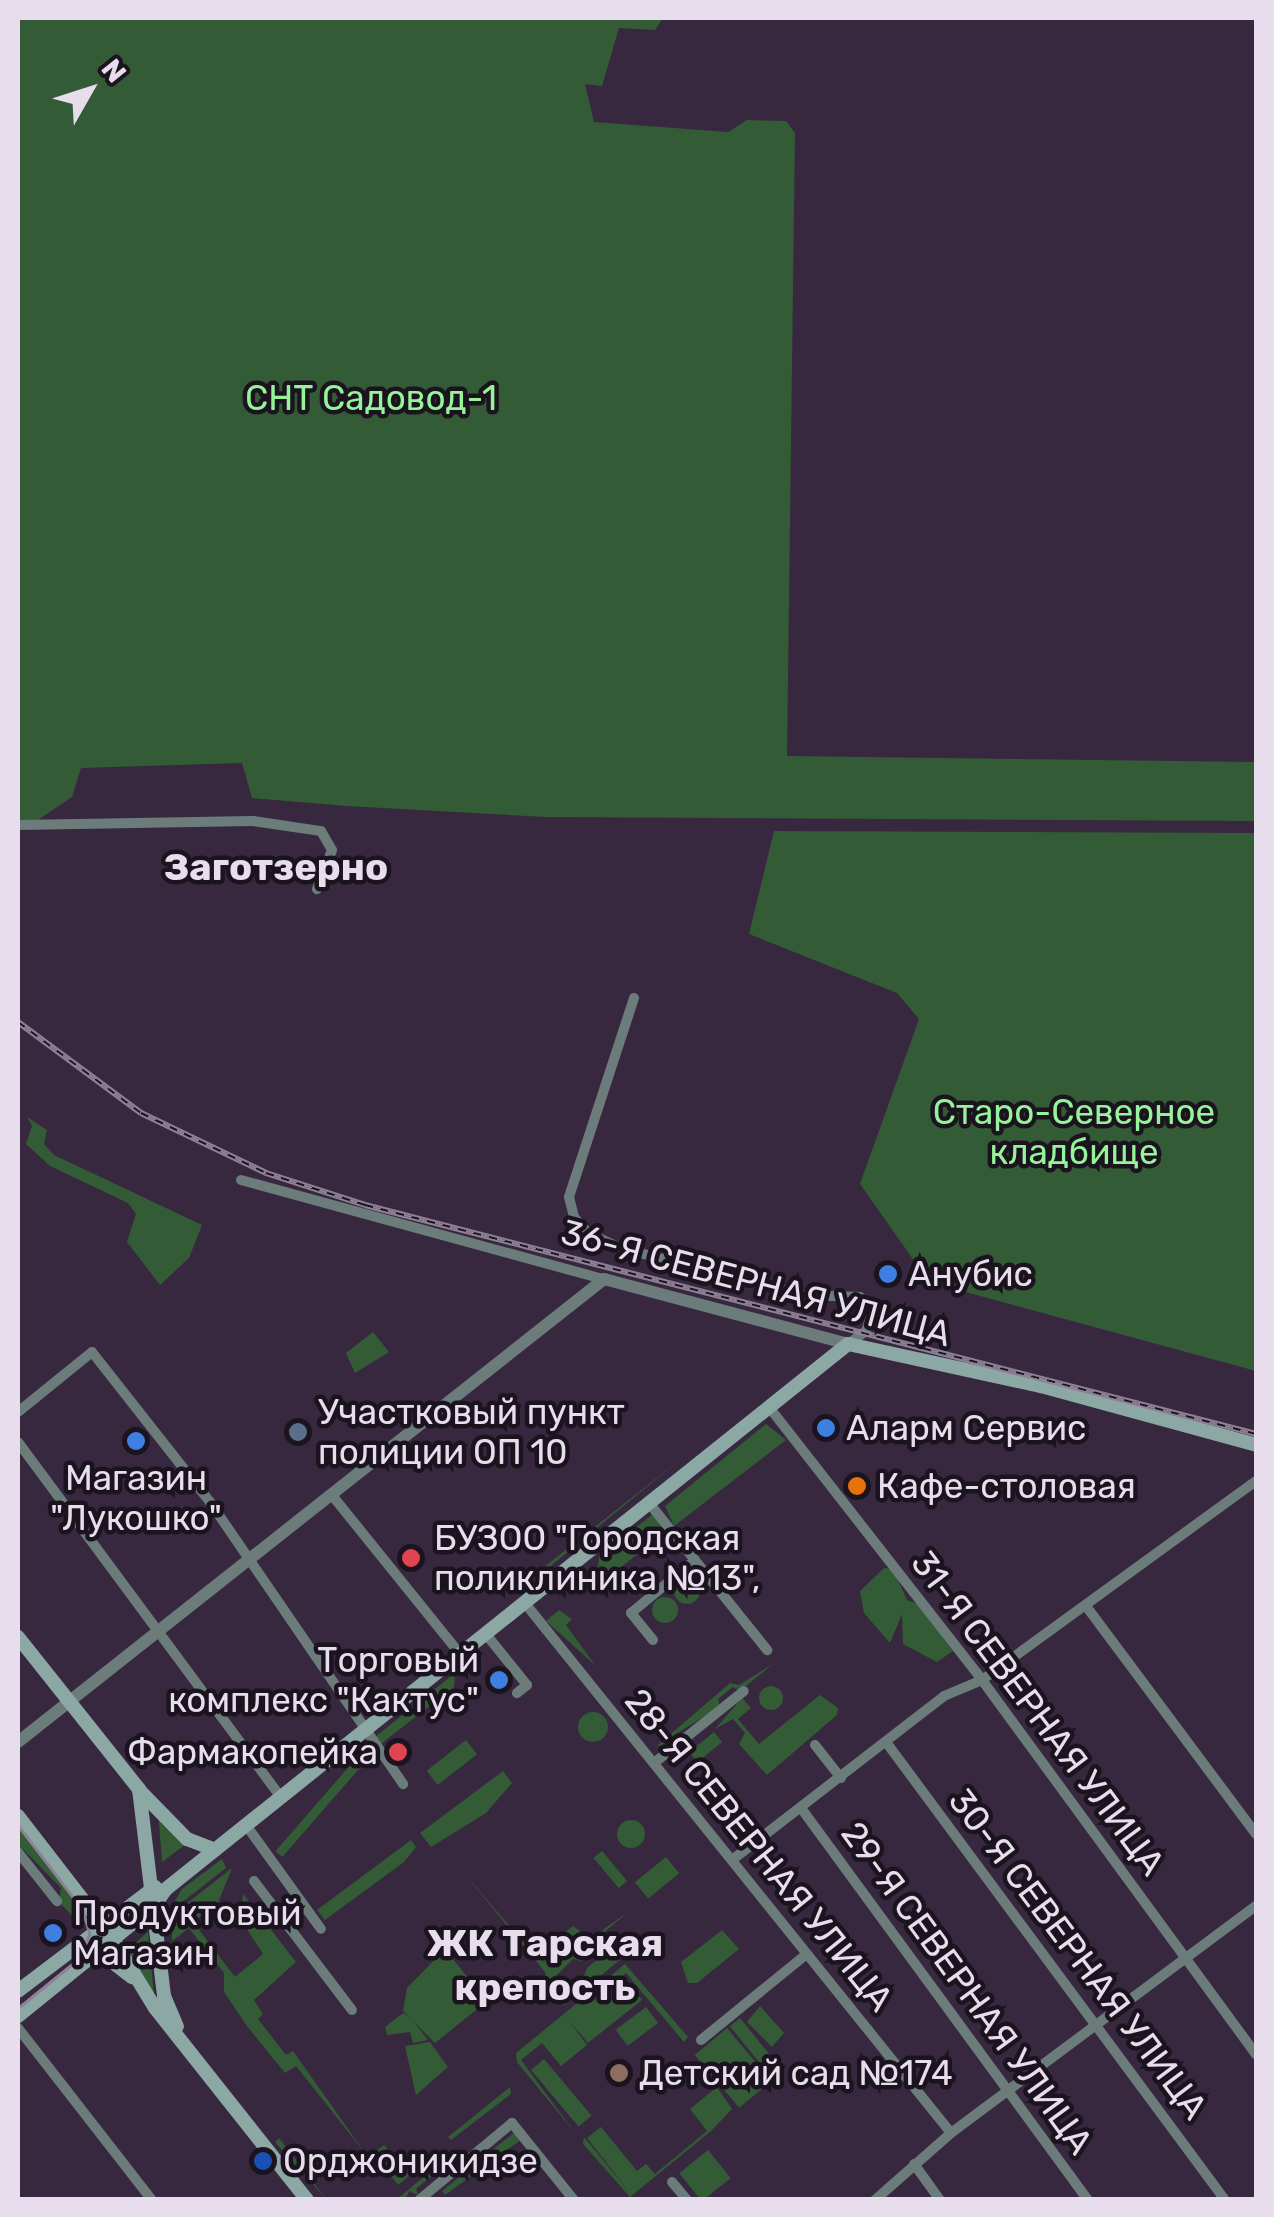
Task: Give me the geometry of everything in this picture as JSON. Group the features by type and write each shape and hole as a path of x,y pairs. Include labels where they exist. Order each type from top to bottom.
{"main road":[{"path":"18,1992 102,1925 215,1850 848,1344"},
{"name":"36-Я СЕВЕРНАЯ УЛИЦА","path":"848,1344 1023,1382 1256,1446"},
{"path":"18,1637 138,1790 188,1839 215,1850"},
{"path":"138,1790 159,1887 154,1906 166,2006 190,2048"},
{"path":"18,1816 114,1939 138,1982 303,2194"},
{"path":"18,2016 154,1906"},
{"path":"90,1958 112,1960 138,1982"}],"street":[{"path":"18,825 253,821 321,831 332,850 317,889"},
{"path":"634,998 569,1198 574,1217 588,1234 620,1248 805,1295 860,1297 872,1306 870,1319 866,1331 848,1344"},
{"name":"36-Я СЕВЕРНАЯ УЛИЦА","path":"241,1180 848,1344"},
{"path":"18,1742 604,1279"},
{"path":"18,1412 92,1352 210,1502 403,1784"},
{"name":"31-Я СЕВЕРНАЯ УЛИЦА","path":"768,1408 982,1680 1256,2056"},
{"path":"18,1442 161,1628 281,1797"},
{"path":"732,1860 944,1696 982,1680 1256,1480"},
{"path":"331,1494 460,1654"},
{"path":"649,1503 767,1650"},
{"path":"653,1640 631,1613 695,1560"},
{"name":"28-Я СЕВЕРНАЯ УЛИЦА","path":"524,1602 951,2132"},
{"path":"1086,1606 1256,1834"},
{"path":"485,1634 526,1686 517,1693"},
{"path":"654,1764 744,1691"},
{"name":"30-Я СЕВЕРНАЯ УЛИЦА","path":"886,1742 1225,2200"},
{"path":"814,1746 841,1778"},
{"name":"29-Я СЕВЕРНАЯ УЛИЦА","path":"802,1808 1088,2200"},
{"path":"246,1825 321,1929"},
{"path":"18,1852 56,1901"},
{"path":"254,1882 352,2010"},
{"path":"875,2200 951,2132 1256,1906"},
{"path":"701,2040 807,1954"},
{"path":"18,2028 152,2200"},
{"path":"419,2200 512,2124 574,2200"},
{"path":"914,2164 940,2200"},
{"path":"672,2182 686,2200"},
{"path":"286,2200 303,2194"}],"green space":[{"name":"СНТ Садовод-1","path":"18,18 663,18 655,30 619,28 602,86 585,84 594,122 728,132 747,120 786,121 795,133 787,756 1256,762 1256,821 545,817 346,806 252,798 242,763 81,768 72,797 35,822 18,820"},
{"name":"Старо-Северное кладбище","path":"774,831 1256,833 1256,1371 929,1282 860,1184 919,1019 897,993 749,934"},
{"path":"27,1117 47,1130 44,1144 54,1155 202,1225 189,1258 160,1285 127,1242 136,1214 128,1203 50,1166 26,1144 32,1126"},
{"path":"373,1332 389,1352 355,1373 346,1353"},
{"path":"766,1424 786,1440 674,1526 665,1506"},
{"path":"683,1457 519,1592 514,1591"},
{"path":"654,1513 668,1530 596,1587 599,1557"},
{"path":"884,1568 893,1569 907,1600 918,1604 953,1651 937,1662 903,1644 902,1614 890,1643 864,1613 860,1591"},
{"path":"687,1578 696,1582 700,1591 696,1600 687,1604 678,1600 674,1591 678,1582"},
{"path":"665,1597 674,1601 678,1610 674,1619 665,1623 656,1619 652,1610 656,1601"},
{"path":"559,1610 572,1619 566,1625 595,1665 546,1621"},
{"path":"773,1664 740,1691 733,1687 718,1699 720,1707 674,1735 664,1752 658,1745 730,1683 739,1685"},
{"path":"455,1673 454,1687 381,1744 375,1737"},
{"path":"771,1686 783,1698 771,1710 759,1698"},
{"path":"820,1695 838,1708 837,1715 767,1775 739,1744 745,1733 733,1719 715,1729 742,1698 751,1708 738,1719 759,1744"},
{"path":"593,1712 603,1717 608,1727 603,1737 593,1742 583,1737 578,1727 583,1717"},
{"path":"714,1732 722,1742 697,1762 689,1752"},
{"path":"466,1740 477,1754 438,1785 427,1771"},
{"path":"366,1747 373,1753 282,1857 275,1851"},
{"path":"503,1771 512,1783 486,1813 431,1847 420,1833"},
{"path":"631,1820 641,1824 645,1834 641,1844 631,1848 621,1844 617,1834 621,1824"},
{"path":"18,1821 77,1902 80,1924 59,1902 61,1888 18,1844"},
{"path":"159,1823 185,1845 162,1862"},
{"path":"411,1840 416,1847 404,1862 325,1920 317,1910"},
{"path":"602,1851 627,1881 619,1888 594,1858"},
{"path":"666,1857 679,1873 648,1898 635,1882"},
{"path":"222,1859 226,1868 167,1914 182,1889"},
{"path":"232,1868 218,1903 193,1922 235,1977 263,1954 241,1920 243,1894 296,1962 254,2000 263,2014 258,2019 286,2055 293,2051 365,2153 296,2066 285,2073 247,2026 224,1992 224,1973 189,1928 172,1941 172,1915"},
{"path":"463,1872 535,1956 573,1926 590,1939 628,1912 601,1935 600,1946 582,1961 573,1959 547,1985 545,1972"},
{"path":"722,1930 739,1949 697,1983 688,1983 681,1962"},
{"path":"148,1932 154,1994 128,1949"},
{"path":"445,1949 476,1988 471,1993 481,2006 435,2043 403,2011 407,1988"},
{"path":"607,1952 621,1959 565,2005 548,2000 561,1990 574,1994 588,1967"},
{"path":"625,1964 688,2037 684,2042 626,1973 591,2003 624,1978 642,2000 588,2043 569,2020 587,2045 561,2066 542,2043 521,2060 575,2133 517,2062 516,2053"},
{"path":"760,2006 784,2033 772,2047 747,2022"},
{"path":"646,2007 658,2023 628,2046 616,2030"},
{"path":"403,2013 428,2040 413,2043 410,2032 387,2035 385,2027"},
{"path":"740,2018 776,2062 766,2070 730,2026"},
{"path":"727,2028 771,2081 739,2108 695,2055"},
{"path":"430,2042 448,2067 416,2095 405,2046"},
{"path":"544,2059 592,2116 579,2127 531,2070"},
{"path":"510,2087 511,2094 451,2140 448,2137"},
{"path":"717,2087 732,2109 711,2131 630,2197 583,2144 584,2137 631,2194 587,2138 601,2127 637,2171 646,2164 655,2174 707,2131 690,2109"},
{"path":"516,2131 522,2139 445,2195 442,2191"},
{"path":"279,2138 326,2199 275,2142"},
{"path":"384,2145 401,2165 417,2153 423,2160 444,2148 398,2185 373,2154"},
{"path":"708,2150 731,2178 701,2200 679,2173"},
{"path":"450,2155 453,2167 442,2167 416,2189 418,2195 409,2191 406,2199 396,2200"}],"tram line":[{"path":"18,1825 83,1910 90,1934 79,1959 18,2009"}],"railway":[{"path":"18,1022 141,1113 266,1173 365,1205 1256,1434"}],"place":[{"name":"Анубис","path":"888,1274"},
{"name":"Аларм Сервис","path":"826,1428"},
{"name":"Участковый пункт полиции ОП 10","path":"298,1432"},
{"name":"Магазин \"Лукошко\"","path":"136,1441"},
{"name":"Кафе-столовая","path":"857,1486"},
{"name":"БУЗОО \"Городская поликлиника №13\",","path":"411,1558"},
{"name":"Торговый комплекс \"Кактус\"","path":"499,1680"},
{"name":"Фармакопейка","path":"398,1752"},
{"name":"Продуктовый Магазин","path":"53,1933"},
{"name":"Детский сад №174","path":"619,2073"},
{"name":"Орджоникидзе","path":"263,2161"}],"district":[{"name":"Заготзерно","path":"276,868"},
{"name":"ЖК Тарская крепость","path":"545,1966"}]}
